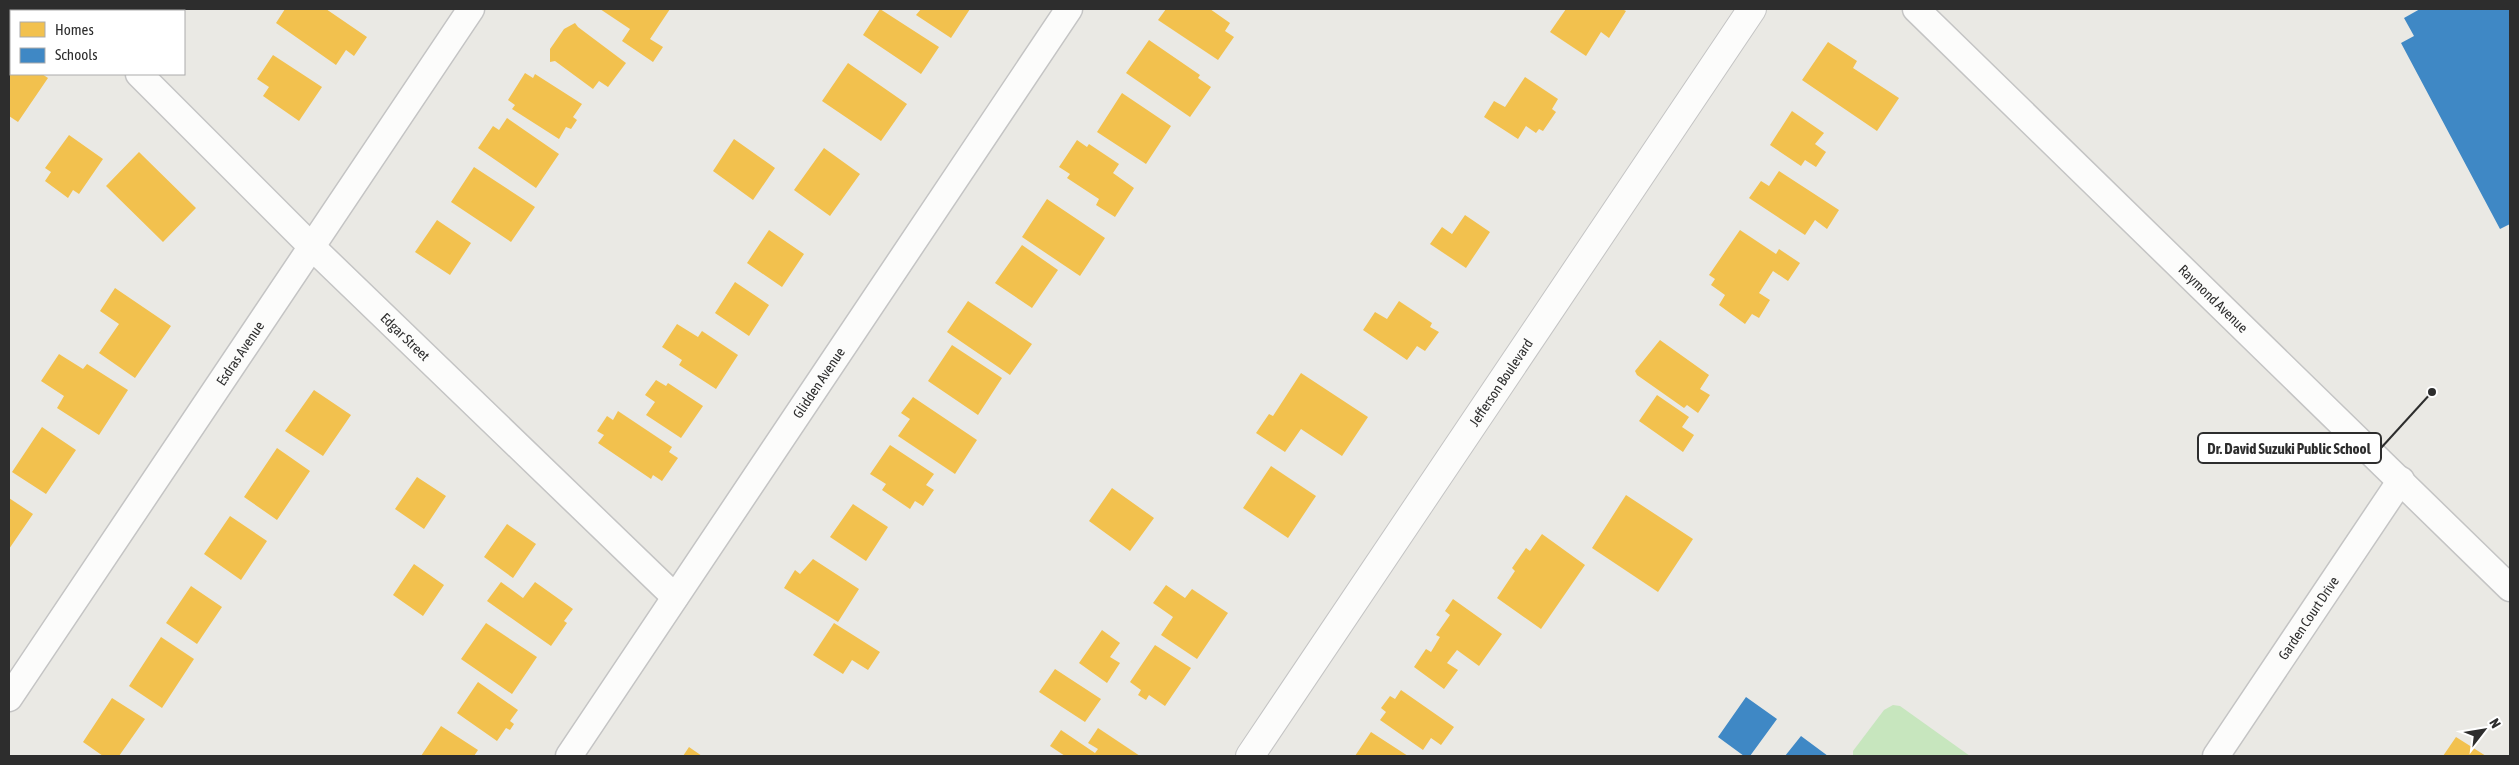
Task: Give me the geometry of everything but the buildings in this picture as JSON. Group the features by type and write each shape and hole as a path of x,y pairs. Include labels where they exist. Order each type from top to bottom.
{"street":[{"name":"Esdras Avenue","path":"9,698 471,9"},
{"name":"Glidden Avenue","path":"569,756 1069,9"},
{"name":"Jefferson Boulevard","path":"1250,756 1752,9"},
{"name":"Raymond Avenue","path":"1916,9 2510,588"},
{"name":"Edgar Street","path":"140,75 311,246 675,597"},
{"name":"Garden Court Drive","path":"2216,756 2401,480"}],"green space":[{"path":"1893,705 1900,706 1970,756 1853,756 1853,751 1884,710"}],"place":[{"name":"Dr. David Suzuki Public School","path":"2432,392"}]}
